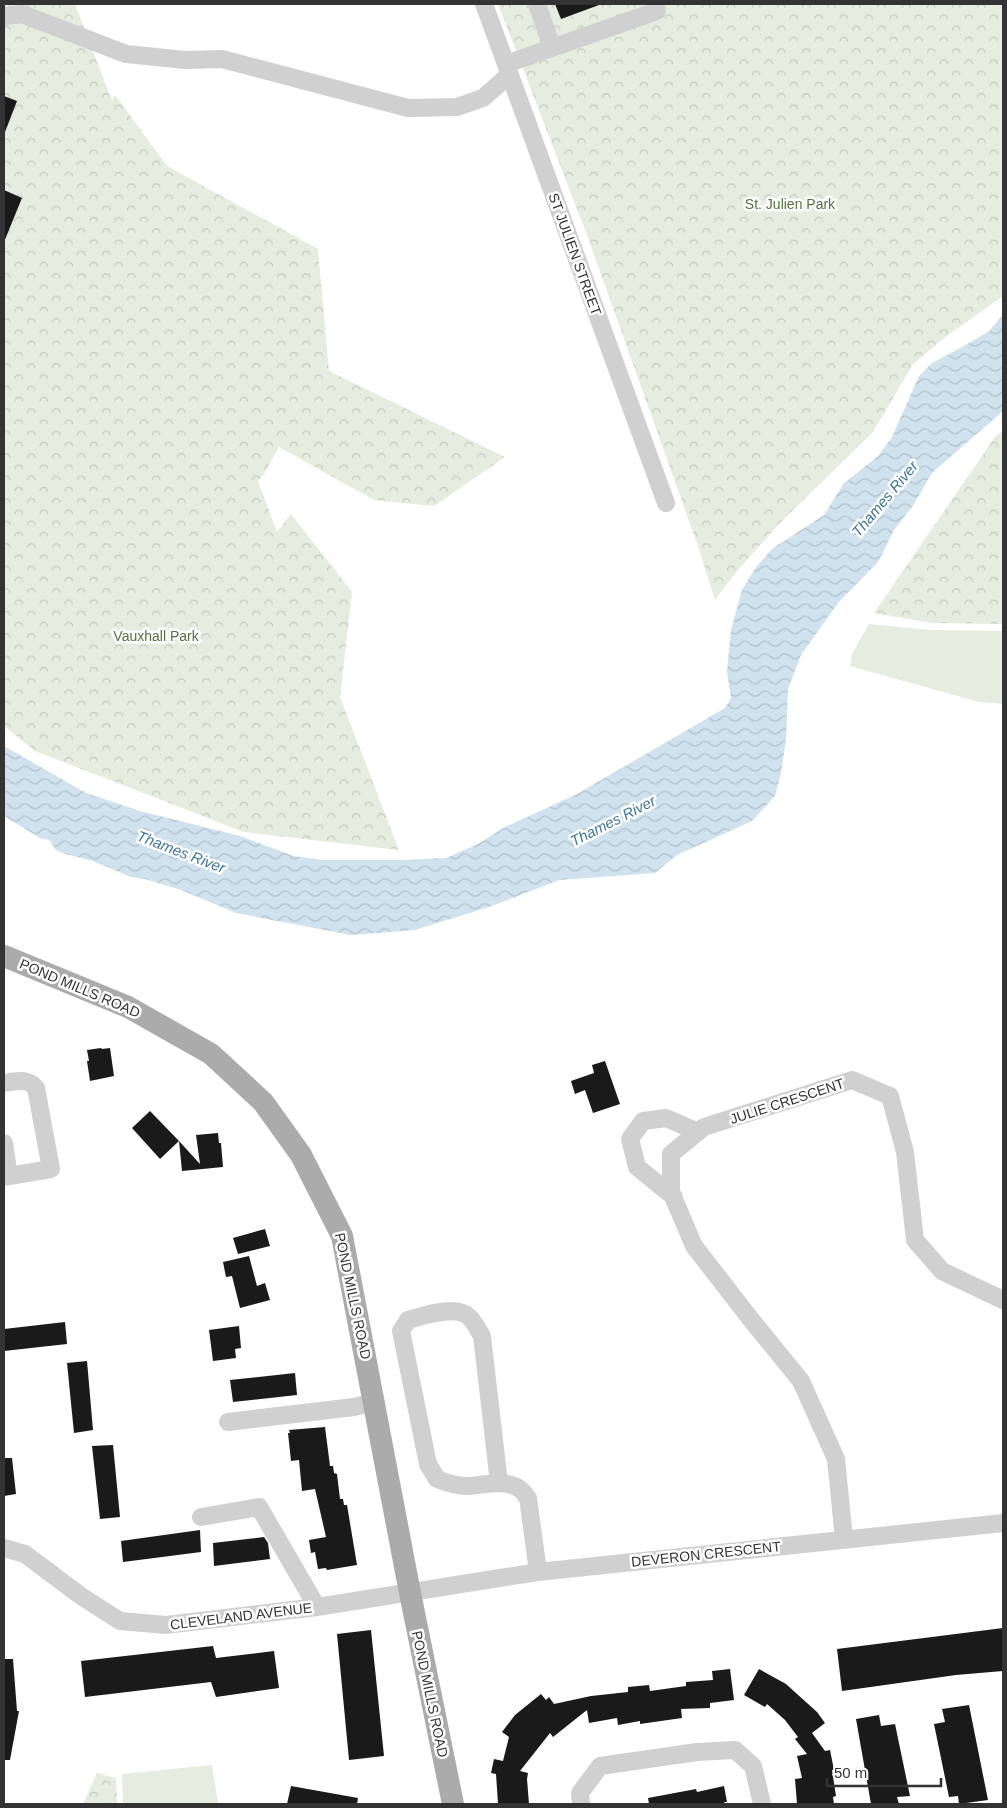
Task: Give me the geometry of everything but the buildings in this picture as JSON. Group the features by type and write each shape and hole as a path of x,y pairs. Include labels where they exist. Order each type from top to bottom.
{"main road":[{"name":"POND MILLS ROAD","path":"4,956 128,1007 212,1054 263,1102 301,1155 342,1236 410,1593 453,1804"}],"street":[{"path":"537,4 552,47"},
{"path":"5,16 22,14 126,54 185,60 222,59 268,73 408,108 457,107 483,98 508,69 552,47 657,11 655,4"},
{"name":"ST JULIEN STREET","path":"490,5 508,69 666,503"},
{"name":"JULIE CRESCENT","path":"844,1539 836,1459 801,1380 694,1246 671,1192 671,1154 704,1127 852,1080 890,1096 905,1152 915,1240 942,1270 1003,1300"},
{"path":"4,1083 26,1081 33,1084 36,1088 51,1169 6,1176 4,1143"},
{"name":"JULIE CRESCENT","path":"674,1197 638,1167 630,1139 643,1121 666,1118 698,1132"},
{"path":"499,1484 482,1336 469,1316 458,1311 440,1312 408,1320 401,1331 428,1464 437,1480 447,1484 466,1486 499,1484 510,1485 520,1489 528,1498 538,1572"},
{"path":"228,1422 354,1407 374,1402"},
{"path":"202,1517 259,1507 317,1607"},
{"name":"DEVERON CRESCENT","path":"410,1593 538,1572 1003,1523"},
{"name":"CLEVELAND AVENUE","path":"4,1548 25,1554 81,1596 120,1621 166,1625 317,1607 410,1593"},
{"path":"581,1804 580,1793 600,1766 697,1752 735,1750 753,1766 762,1804"}],"green space":[{"name":"Vauxhall Park","path":"4,4 75,4 112,101 115,95 167,166 318,249 329,371 505,457 434,506 374,500 279,447 258,481 277,532 291,514 352,592 340,697 399,850 244,832 35,751 4,726"},
{"name":"St. Julien Park","path":"498,4 1003,4 1003,296 944,338 913,364 873,432 778,525 737,571 715,600 699,549 587,235"},
{"path":"1003,431 1003,624 932,623 874,613 995,437"},
{"path":"869,624 931,630 1003,631 1003,704 979,702 850,666 852,654"},
{"path":"212,1765 218,1804 123,1804 122,1774"},
{"path":"97,1773 116,1778 117,1804 83,1804"}],"water":[{"name":"Thames River","path":"1003,315 1003,411 932,473 912,507 894,530 878,562 838,603 801,655 788,689 786,739 781,773 775,796 752,821 677,855 655,873 559,880 489,907 415,930 351,935 236,913 181,890 145,879 131,877 93,861 56,850 49,840 40,838 4,816 4,746 86,793 140,811 240,836 294,856 321,860 446,858 478,844 503,828 577,794 725,708 731,698 727,671 731,630 742,590 756,567 772,549 824,515 844,483 878,456 892,437 919,376 932,363 989,331"}]}
